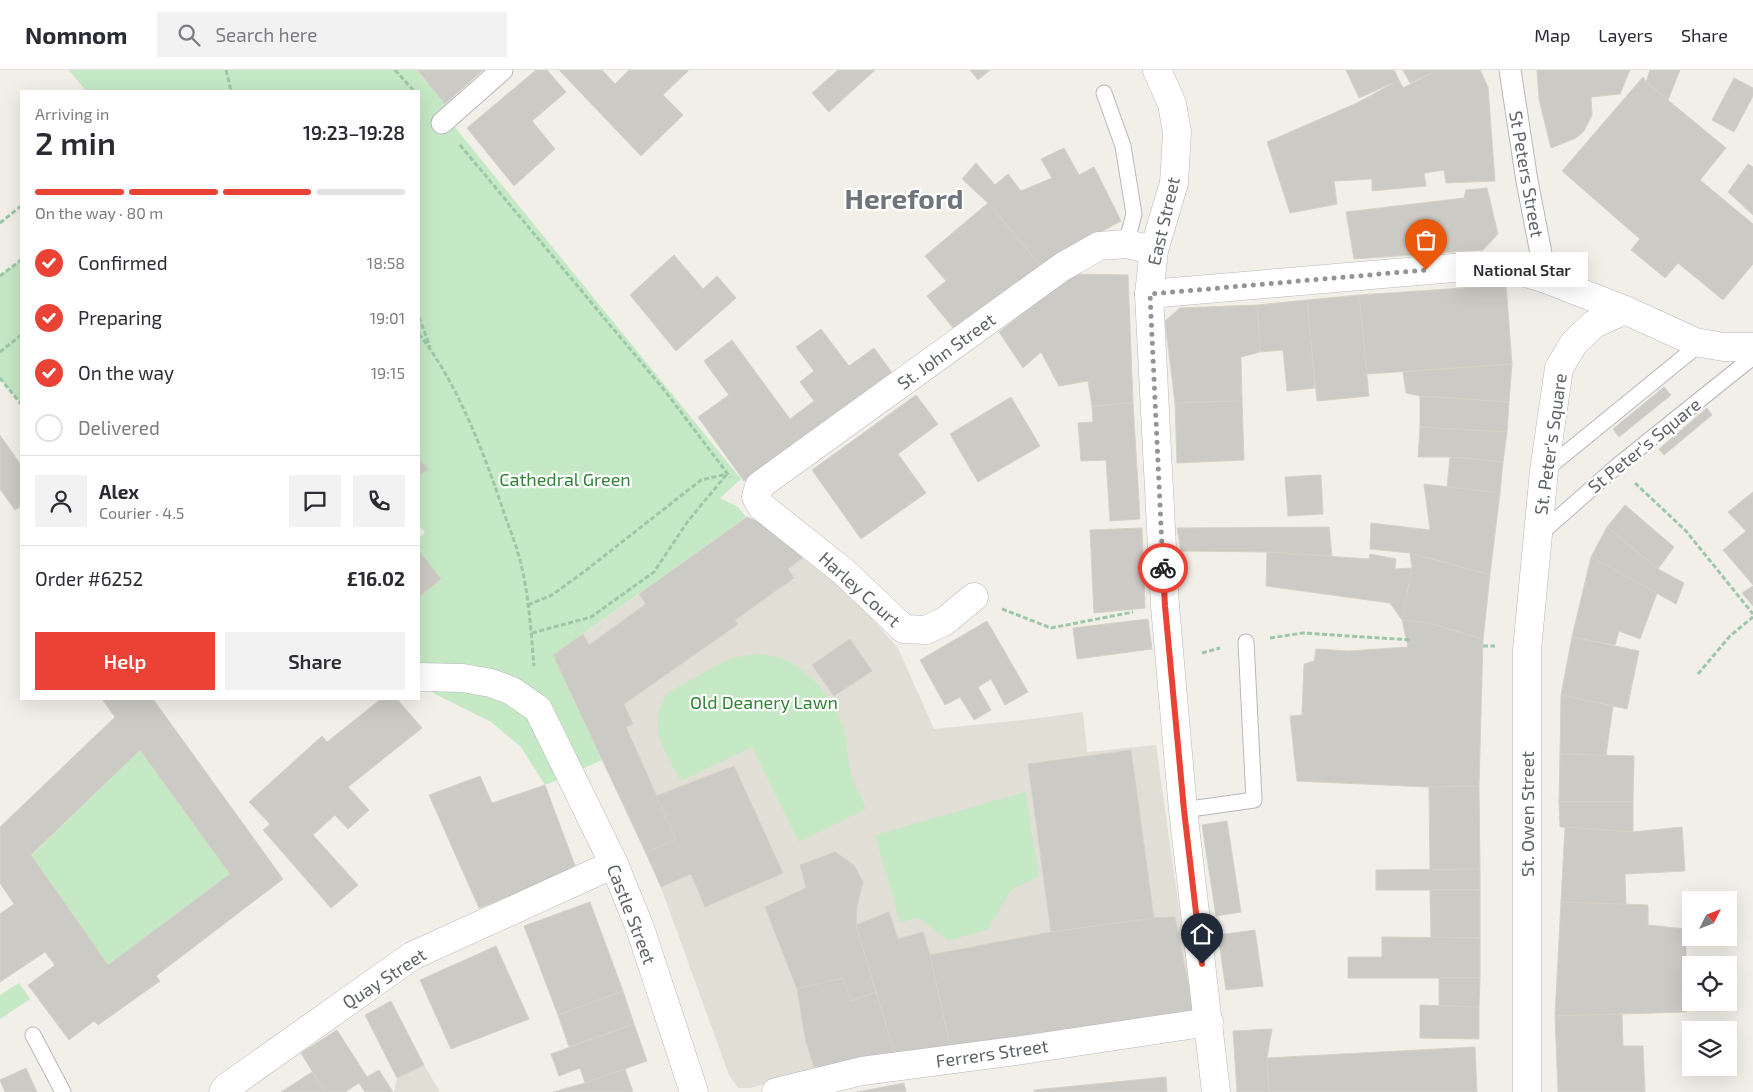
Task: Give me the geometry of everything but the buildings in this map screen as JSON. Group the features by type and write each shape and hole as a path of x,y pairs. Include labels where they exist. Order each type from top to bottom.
{"street":[{"path":"442,123 502,70"},
{"name":"East Street","path":"1158,70 1172,104 1177,132 1174,183 1154,250 1150,294 1165,606 1184,810 1216,1092"},
{"name":"St Peters Street","path":"1510,70 1527,181 1546,278"},
{"name":"St. John Street","path":"756,497 759,486 1062,267 1099,246 1126,244 1154,250"},
{"path":"1150,294 1465,266 1518,271 1546,278 1625,310 1695,342 1724,347 1753,347"},
{"name":"St. Peter's Square","path":"1538,536 1544,471 1559,368 1574,343 1594,324 1625,310"},
{"name":"Harley Court","path":"756,497 761,506 844,572 904,629 926,630 945,621 974,597"},
{"name":"St. Owen Street","path":"1527,1092 1527,650 1538,536"},
{"path":"420,677 463,678 491,683 512,691 538,709"},
{"name":"Castle Street","path":"538,709 614,864 640,928 694,1092"},
{"name":"Quay Street","path":"223,1092 412,956 614,864"},
{"name":"Ferrers Street","path":"776,1092 862,1071 1015,1051 1209,1022"}],"lane":[{"path":"1104,93 1122,146 1134,214 1126,244"},
{"path":"1544,471 1701,343"},
{"name":"St Peter's Square","path":"1538,536 1617,466 1753,358"},
{"path":"1184,810 1254,800 1246,642"},
{"path":"33,1035 63,1092"}],"path":[{"path":"226,70 231,90"},
{"path":"395,70 413,90"},
{"path":"456,140 665,391 727,474 741,490 756,497"},
{"path":"0,224 20,207"},
{"path":"0,276 20,261"},
{"path":"420,320 432,352"},
{"path":"420,335 432,352 464,411 490,472 521,564 532,633 538,709"},
{"path":"0,352 20,336"},
{"path":"0,378 20,403"},
{"path":"1617,466 1686,531 1753,616 1730,636 1698,674"},
{"path":"528,605 552,595 586,572 701,480 727,474"},
{"path":"532,633 591,617 654,572 688,522 727,474"},
{"path":"974,597 1051,628 1165,606"},
{"path":"1170,661 1246,642 1303,633 1412,640"}],"shaded area":[{"path":"747,517 807,554 867,613 898,648 934,729 1083,712 1087,752 1156,745 1194,1014 826,1068 750,1088 738,1088 729,1075 659,882 553,655"},
{"path":"424,1065 440,1092 394,1092 397,1078"}],"green space":[{"name":"Cathedral Green","path":"69,70 416,70 445,104 454,126 741,479 720,498 738,507 746,517 553,655 602,760 545,785 521,747 491,722 435,694 420,680 420,596 441,579 420,552 420,537 425,533 420,526 420,475 427,469 420,460 420,90 85,90"},
{"path":"20,261 20,403 0,378 0,276"},
{"name":"Old Deanery Lawn","path":"757,654 780,658 796,666 813,679 827,696 842,724 851,774 866,809 799,842 752,747 681,781 666,754 659,735 658,716 666,695 677,687 733,658"},
{"path":"140,750 230,874 108,965 31,856"},
{"path":"1025,792 1039,876 1011,890 988,929 949,941 919,918 900,922 875,835"},
{"path":"19,983 30,999 0,1019 0,995"}],"way so far":[{"path":"1163,568 1150,294 1426,270"}],"place":[{"name":"National Star","path":"1426,270"}],"district":[{"name":"Hereford","path":"904,198"}],"route":[{"path":"1163,568 1184,810 1202,964"}]}
